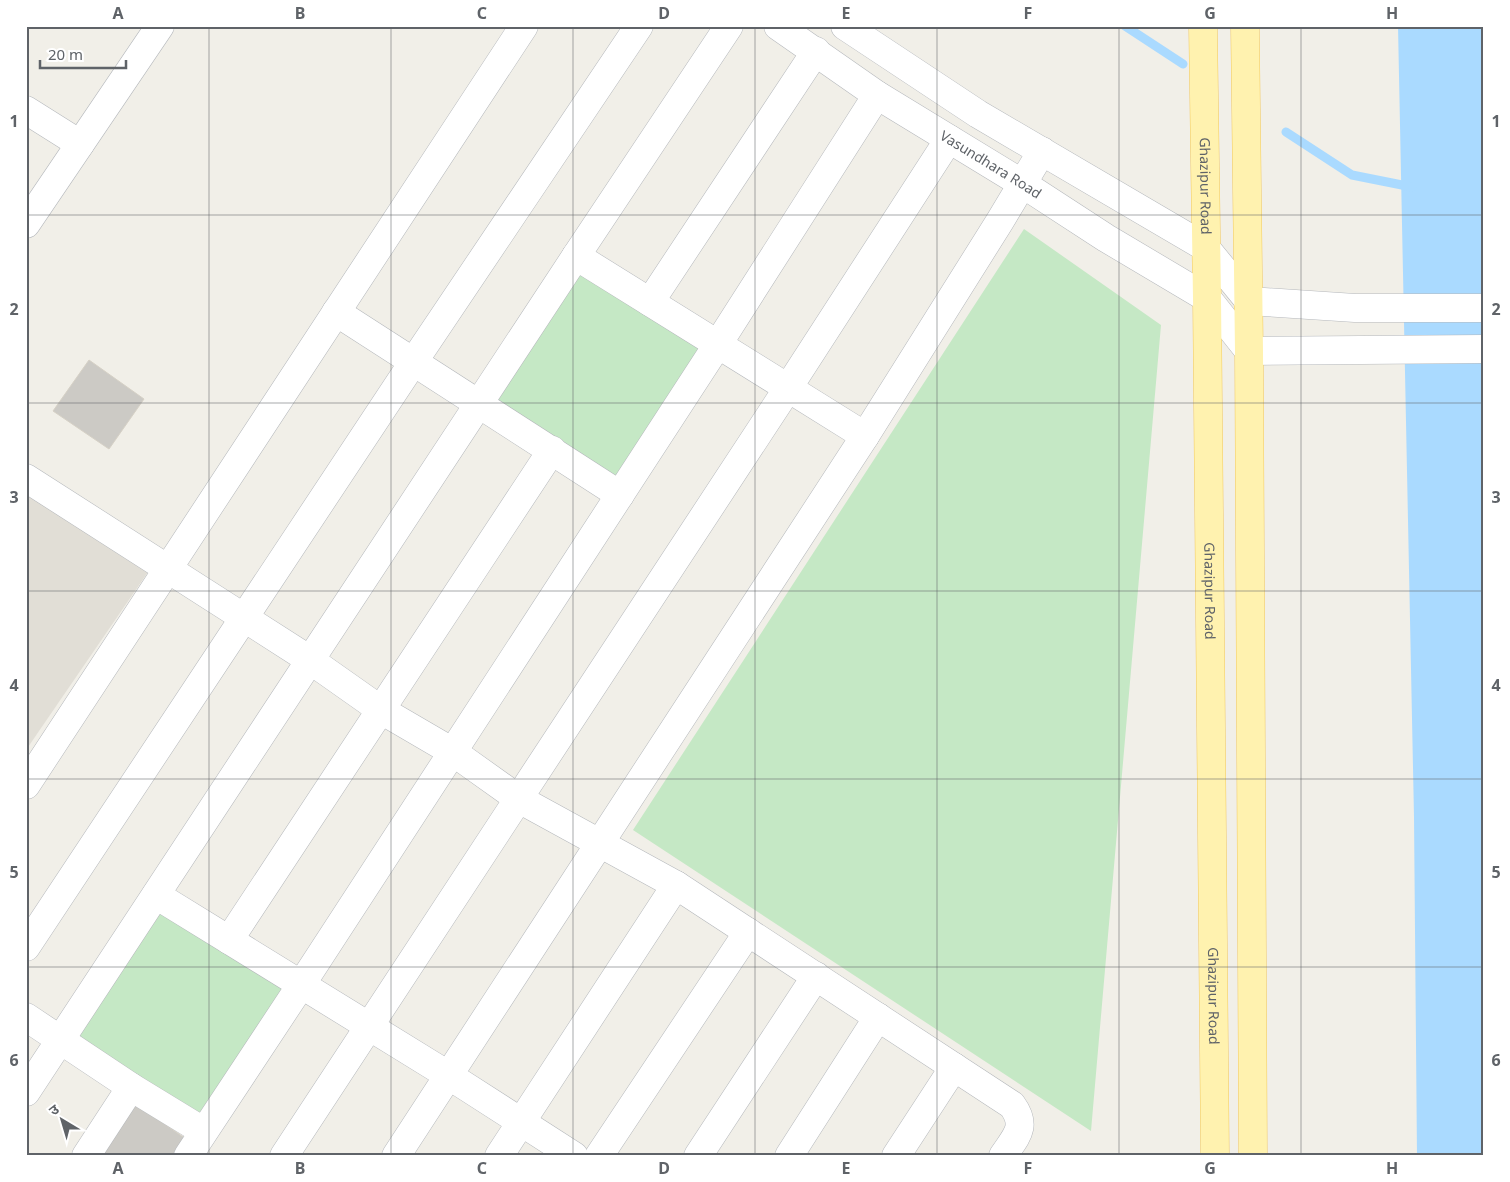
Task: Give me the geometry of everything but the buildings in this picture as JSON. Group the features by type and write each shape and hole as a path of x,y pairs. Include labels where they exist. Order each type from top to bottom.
{"main road":[{"name":"Ghazipur Road","path":"1203,26 1207,298 1210,1154"},
{"path":"1245,26 1249,351 1253,1156"}],"street":[{"path":"26,224 160,26"},
{"path":"26,947 414,361 639,26"},
{"path":"26,1092 576,256 730,26"},
{"name":"Vasundhara Road","path":"778,26 877,95 1023,184 1106,238 1207,298"},
{"path":"845,26 978,114 1205,247 1248,301 1356,308 1484,308"},
{"path":"26,785 336,312 519,28"},
{"path":"650,302 816,51"},
{"path":"188,1156 718,344 877,95"},
{"path":"26,110 80,144"},
{"path":"284,1156 788,388 949,139"},
{"path":"396,1156 865,436 1042,151"},
{"path":"576,256 865,436"},
{"path":"1207,298 1249,351 1484,349"},
{"path":"336,312 620,494"},
{"path":"229,940 552,450"},
{"path":"26,478 310,660 381,710 452,752 519,799 676,885 1012,1105 1021,1122 1019,1131 1003,1156"},
{"path":"499,1156 676,885"},
{"path":"156,895 574,1156"},
{"path":"599,1156 748,932"},
{"path":"698,1156 816,976"},
{"path":"26,1017 131,1087 204,1131"},
{"path":"789,1156 878,1017"},
{"path":"896,1156 954,1067"},
{"path":"86,1156 131,1087"}],"shaded area":[{"path":"26,489 148,572 26,750"}],"green space":[{"path":"1024,229 1161,325 1091,1131 633,830"},
{"path":"584,263 711,344 615,487 491,404"},
{"path":"160,899 288,981 192,1124 67,1041"}],"water":[{"path":"1398,26 1484,26 1484,1156 1417,1156 1414,817"}],"waterway":[{"path":"1125,26 1183,64"},
{"path":"1286,132 1352,175 1412,187"}]}
